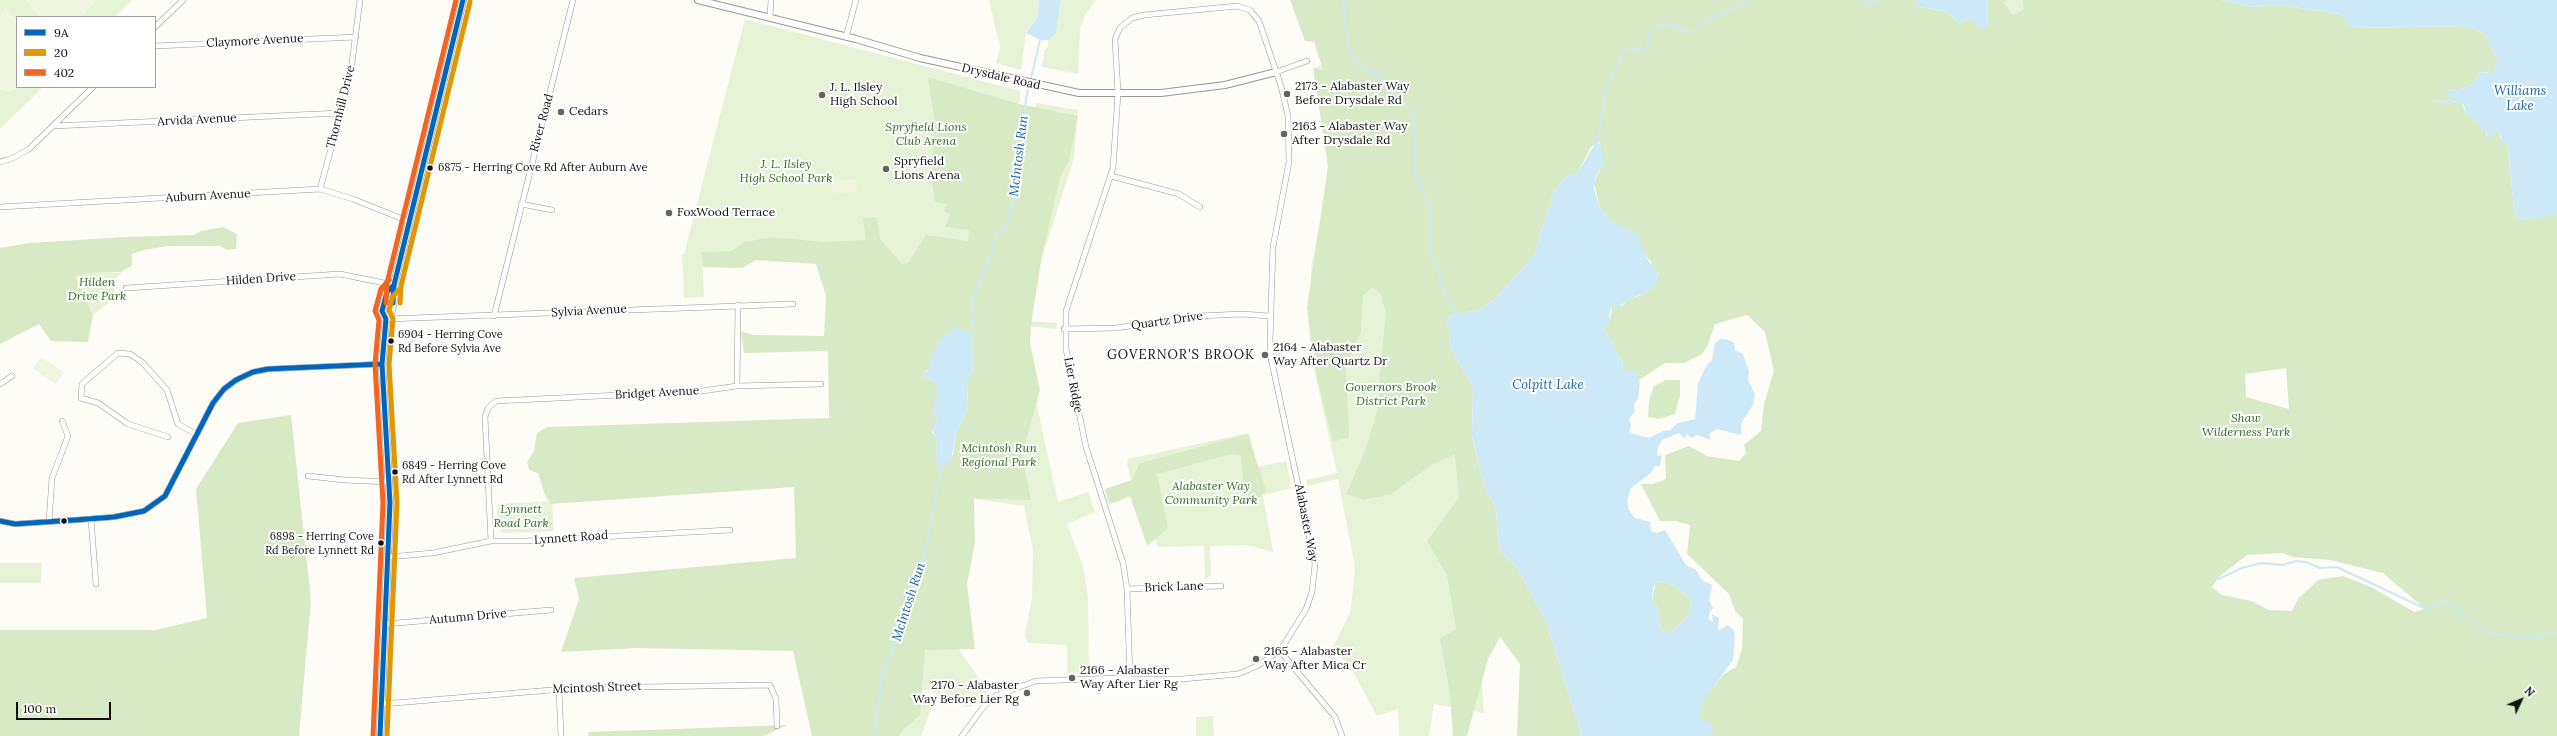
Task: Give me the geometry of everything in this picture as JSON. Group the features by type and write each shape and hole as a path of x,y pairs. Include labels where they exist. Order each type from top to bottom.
{"main road":[{"path":"380,736 389,557 389,482 382,364 386,319 382,311 387,292 394,285 464,0"}],"street":[{"path":"156,26 183,0"},
{"name":"Thornhill Drive","path":"320,190 350,79 360,0"},
{"name":"River Road","path":"494,316 573,0"},
{"name":"Drysdale Road","path":"698,0 770,17 920,58 1079,94 1175,92 1225,85 1276,72 1307,61"},
{"path":"770,17 771,0"},
{"path":"846,37 856,0"},
{"name":"Alabaster Way","path":"962,736 984,706 997,695 1015,687 1036,681 1182,679 1238,674 1258,666 1280,651 1306,609 1312,592 1315,564 1270,358 1269,316 1273,247 1290,162 1288,116 1276,72 1257,17 1246,8 1229,3"},
{"name":"Lier Ridge","path":"1130,679 1127,589 1123,563 1086,447 1066,349 1064,329 1067,306 1110,176 1118,93 1115,39 1120,28 1128,21 1144,15 1229,3"},
{"name":"Claymore Avenue","path":"156,46 356,37"},
{"path":"0,162 23,153 92,88"},
{"name":"Arvida Avenue","path":"53,126 341,113"},
{"path":"1110,176 1179,194 1200,207"},
{"name":"Auburn Avenue","path":"0,207 320,190 353,200 410,222"},
{"path":"521,204 552,210"},
{"name":"Hilden Drive","path":"126,288 340,274 394,285"},
{"name":"Sylvia Avenue","path":"386,319 792,304"},
{"path":"737,386 738,305"},
{"name":"Quartz Drive","path":"1064,329 1116,328 1212,315 1269,316"},
{"path":"168,438 128,424 98,403 81,398 82,384 118,353 130,354 143,362 167,390 172,401 178,424 196,434"},
{"path":"0,521 15,524 91,519 133,514 156,504 170,487 196,434 220,394 233,382 247,374 268,369 382,364"},
{"path":"0,384 12,376"},
{"name":"Bridget Avenue","path":"491,541 485,417 488,409 494,402 503,399 702,391 737,386 821,384"},
{"path":"49,522 52,478 68,436 62,421"},
{"path":"308,476 345,480 389,482"},
{"path":"91,519 96,584"},
{"name":"Lynnett Road","path":"389,557 433,553 491,541 526,541 730,530"},
{"name":"Brick Lane","path":"1127,589 1221,586"},
{"name":"Autumn Drive","path":"385,624 552,610"},
{"path":"1280,651 1335,717 1342,736"},
{"name":"Mcintosh Street","path":"382,704 559,689 770,685 776,700 777,726"},
{"path":"559,689 561,736"}],"green space":[{"path":"0,0 132,0 116,16 16,16 16,88 42,88 0,129"},
{"path":"26,0 97,0 83,16 38,16"},
{"path":"989,0 1039,0 1037,18 1026,32 1021,70 996,63 1000,47"},
{"path":"1061,0 1096,0 1085,15 1080,29 1078,74 1042,67 1044,51 1048,47 1048,39 1056,33"},
{"name":"Shaw Wilderness Park","path":"1290,0 1914,0 1919,7 1945,11 1959,23 1969,19 1987,27 1988,0 2006,0 2005,3 2013,15 2024,9 2022,0 2221,0 2251,7 2280,5 2340,14 2353,28 2466,26 2484,34 2498,61 2493,73 2480,72 2474,83 2465,88 2445,91 2453,97 2448,100 2433,101 2461,102 2466,113 2479,124 2483,132 2486,132 2486,136 2497,130 2500,132 2500,138 2507,144 2514,208 2519,220 2544,216 2557,179 2557,736 1712,736 1697,722 1700,703 1724,674 1736,667 1742,649 1743,619 1735,611 1729,594 1687,554 1690,525 1675,521 1660,521 1641,484 1653,484 1666,479 1665,455 1689,446 1707,456 1739,461 1746,453 1744,445 1761,431 1764,404 1774,371 1765,332 1747,315 1715,324 1708,345 1702,354 1684,363 1665,363 1639,380 1633,372 1623,369 1622,360 1619,358 1613,342 1603,328 1610,322 1612,306 1622,306 1628,300 1646,293 1654,286 1659,274 1652,267 1651,261 1646,257 1635,233 1625,230 1611,221 1600,208 1594,183 1603,163 1600,142 1591,147 1578,172 1564,179 1554,191 1534,256 1494,300 1479,310 1451,315 1446,320 1450,331 1449,345 1473,388 1472,437 1484,486 1496,509 1499,550 1518,569 1547,624 1582,736 1517,736 1520,664 1500,637 1488,659 1467,736 1453,736 1450,694 1440,638 1456,629 1447,575 1427,541 1459,498 1455,454 1430,466 1391,494 1364,500 1346,494 1366,449 1379,404 1379,379 1386,314 1380,293 1372,287 1363,296 1361,332 1346,367 1349,437 1333,442 1317,377 1307,308 1328,167 1313,68 1323,70 1314,42 1305,41","holes":["2286,368 2289,409 2246,397 2245,374","2282,553 2293,557 2330,560 2383,573 2425,609 2414,612 2371,587 2343,576 2318,580 2298,599 2292,611 2269,610 2251,601 2222,595 2212,587 2220,576 2247,555"]},
{"path":"2006,0 2022,0 2024,9 2013,15 2005,2"},
{"path":"5,8 16,19 16,88 18,88 10,92 0,89 0,15"},
{"path":"745,19 1020,91 1020,100 964,280 828,248 702,253 704,297 684,298 682,254 684,254"},
{"name":"Governors Brook District Park","path":"1352,56 1459,371 1484,713 1434,704 1429,736 1399,736 1398,709 1377,716 1352,670 1333,647 1351,610 1355,567 1338,479 1307,486 1306,480 1337,473 1312,360 1308,320 1312,262 1328,180 1330,147 1320,83 1313,68"},
{"path":"928,77 1015,103 1078,116 1069,161 1060,177 1042,256 1032,318 1030,343 1040,390 1022,455 1031,500 974,498 975,543 967,584 975,649 925,650 920,715 900,733 899,736 812,736 793,651 637,648 561,652 579,599 574,578 796,558 794,487 551,504 545,495 538,473 529,470 527,462 534,451 537,433 547,427 829,418 828,351 744,353 741,331 753,335 824,336 826,296 816,264 756,260 742,268 703,267 701,252 731,251 745,242 772,237 823,242 866,240 863,218 877,217 880,239 902,264 908,263 926,235 968,241 969,230 945,227 950,214 944,211 947,204 935,202 931,175 935,125","holes":["970,334 974,348 974,368 967,380 968,409 956,432 953,455 940,466 936,459 937,438 932,432 937,419 934,413 938,386 934,381 923,377 924,372 930,369 935,351"]},
{"name":"Mcintosh Run Regional Park","path":"1036,103 1078,110 1074,158 1035,279 1026,321 1057,323 1056,329 1026,326 1027,361 1058,502 1088,492 1095,512 1067,524 1083,566 1088,597 1089,672 1067,673 1067,645 1028,643 1025,635 1032,597 1033,551 1024,506 974,499 959,650 988,691 972,706 965,707 910,682"},
{"path":"855,179 857,192 832,193 832,181"},
{"path":"223,227 237,234 236,249 227,250 220,246 168,246 144,250 132,254 132,266 121,272 87,273 75,277 93,315 88,342 51,341 39,324 0,344 0,248 30,243 125,237 194,235 201,231"},
{"name":"Hilden Drive Park","path":"87,273 122,273 116,278 113,284 116,297 93,315 74,277"},
{"path":"41,357 64,372 56,384 33,369"},
{"path":"1666,380 1680,380 1680,396 1675,414 1659,419 1648,417 1649,400 1654,386"},
{"path":"291,415 311,600 299,736 0,736 0,630 155,630 207,618 196,489 238,423"},
{"name":"Alabaster Way Community Park","path":"1249,433 1257,467 1286,461 1292,488 1263,495 1273,552 1247,545 1210,546 1211,575 1205,580 1204,546 1158,547 1137,494 1109,505 1104,491 1131,480 1127,464 1128,459"},
{"path":"1248,434 1266,491 1254,502 1244,489 1241,456 1232,454 1157,474 1168,528 1147,546 1130,496 1110,503 1105,489 1132,480 1140,463"},
{"name":"Lynnett Road Park","path":"552,501 554,531 503,533 497,527 497,504"},
{"path":"0,563 42,563 41,583 0,583"},
{"path":"1656,581 1673,585 1691,600 1690,611 1686,618 1670,633 1660,628 1656,605 1652,601"},
{"path":"916,700 932,707 921,736 878,736"},
{"path":"1213,716 1214,736 1196,736 1196,717"},
{"path":"787,725 764,736 589,736 588,732"}],"water":[{"path":"1039,0 1061,0 1056,33 1048,40 1040,40 1026,33 1037,18"},
{"path":"1914,0 1988,0 1987,28 1982,29 1969,19 1959,23 1945,11 1919,7"},
{"name":"Williams Lake","path":"2221,0 2557,0 2557,215 2519,220 2514,208 2507,144 2501,141 2500,132 2497,130 2492,138 2488,138 2486,132 2483,132 2479,124 2467,115 2463,104 2455,101 2444,104 2432,101 2448,100 2453,97 2444,91 2465,88 2474,83 2480,72 2493,73 2498,61 2484,34 2466,26 2353,28 2340,14 2280,5 2251,7"},
{"name":"Colpitt Lake","path":"1598,139 1603,153 1603,163 1595,179 1594,189 1600,208 1611,221 1637,234 1646,257 1659,275 1654,286 1645,295 1642,294 1628,300 1619,307 1612,306 1609,316 1611,321 1603,328 1613,342 1619,358 1622,360 1623,369 1635,372 1640,382 1638,398 1634,405 1635,411 1629,419 1631,425 1629,433 1649,438 1663,431 1670,430 1678,423 1695,419 1698,384 1706,366 1712,360 1715,343 1720,339 1729,340 1734,343 1735,350 1743,354 1749,372 1748,380 1755,394 1753,405 1741,424 1741,435 1717,429 1709,434 1711,440 1697,435 1691,438 1687,434 1685,439 1679,433 1662,440 1658,447 1657,456 1662,455 1660,466 1655,466 1651,473 1631,488 1627,501 1629,510 1635,518 1650,522 1651,531 1657,533 1665,530 1686,565 1696,570 1702,580 1712,585 1709,600 1713,608 1709,613 1709,619 1713,622 1712,614 1719,618 1718,631 1728,625 1734,631 1735,638 1733,660 1704,700 1699,712 1700,718 1712,724 1713,736 1582,736 1547,624 1518,569 1499,550 1496,509 1484,486 1472,436 1473,388 1449,345 1450,331 1446,320 1451,315 1479,310 1494,300 1534,256 1554,191 1564,179 1578,172","holes":["1657,581 1673,585 1691,600 1690,611 1686,618 1670,633 1660,628 1656,605 1652,601 1653,589"]},
{"path":"958,327 970,334 974,348 974,368 967,380 968,409 956,432 951,461 940,468 936,459 937,438 932,430 937,419 933,411 938,386 934,381 923,377 922,374 930,369 931,358 940,339"}],"waterway":[{"path":"1343,0 1348,46 1358,66 1370,69 1414,114 1416,177 1430,203 1430,253 1436,261 1443,290 1457,314"},
{"path":"1598,139 1605,94 1612,73 1619,64 1620,54 1630,48 1642,52 1646,49 1649,36 1655,27 1668,24 1688,32 1694,31 1704,22 1749,0"},
{"path":"1860,0 1867,4 1878,0"},
{"name":"McIntosh Run","path":"970,334 975,317 972,301 987,267 996,235 1006,227 1017,190 1026,99 1040,40"},
{"name":"McIntosh Run","path":"874,736 882,677 904,623 923,560 942,467"},
{"path":"2219,579 2242,568 2261,563 2282,565 2296,561 2306,562 2320,568 2337,567 2426,609 2446,601 2491,634 2535,637 2557,632"}],"transit line":[{"name":"402","path":"386,303 387,283 456,0"},
{"name":"9A","path":"393,303 394,285 463,0"},
{"name":"20","path":"400,303 401,286 470,2"},
{"name":"402","path":"373,736 383,503 375,364 379,320 375,311 381,289 389,280"},
{"name":"9A","path":"380,736 390,503 382,364 386,319 382,311 387,292 394,285"},
{"name":"20","path":"387,736 397,503 389,364 393,319 389,310 393,296 399,290"},
{"name":"9A","path":"0,521 15,524 75,520 114,517 144,511 165,496 213,403 224,389 236,380 253,372 268,369 382,364"}],"place":[{"name":"2173 - Alabaster Way Before Drysdale Rd","path":"1287,94"},
{"name":"J. L. Ilsley High School","path":"822,95"},
{"name":"Cedars","path":"561,112"},
{"name":"2163 - Alabaster Way After Drysdale Rd","path":"1284,134"},
{"name":"6875 - Herring Cove Rd After Auburn Ave","path":"430,168"},
{"name":"Spryfield Lions Arena","path":"886,169"},
{"name":"FoxWood Terrace","path":"669,213"},
{"name":"6904 - Herring Cove Rd Before Sylvia Ave","path":"391,341"},
{"name":"2164 - Alabaster Way After Quartz Dr","path":"1265,355"},
{"name":"6849 - Herring Cove Rd After Lynnett Rd","path":"395,472"},
{"name":"6898 - Herring Cove Rd Before Lynnett Rd","path":"381,543"},
{"name":"2165 - Alabaster Way After Mica Cr","path":"1256,659"},
{"name":"2166 - Alabaster Way After Lier Rg","path":"1072,678"},
{"name":"2170 - Alabaster Way Before Lier Rg","path":"1027,693"}],"district":[{"name":"GOVERNOR'S BROOK","path":"1181,355"}],"park label":[{"name":"Spryfield Lions Club Arena","path":"926,135"},
{"name":"J. L. Ilsley High School Park","path":"786,172"}]}
